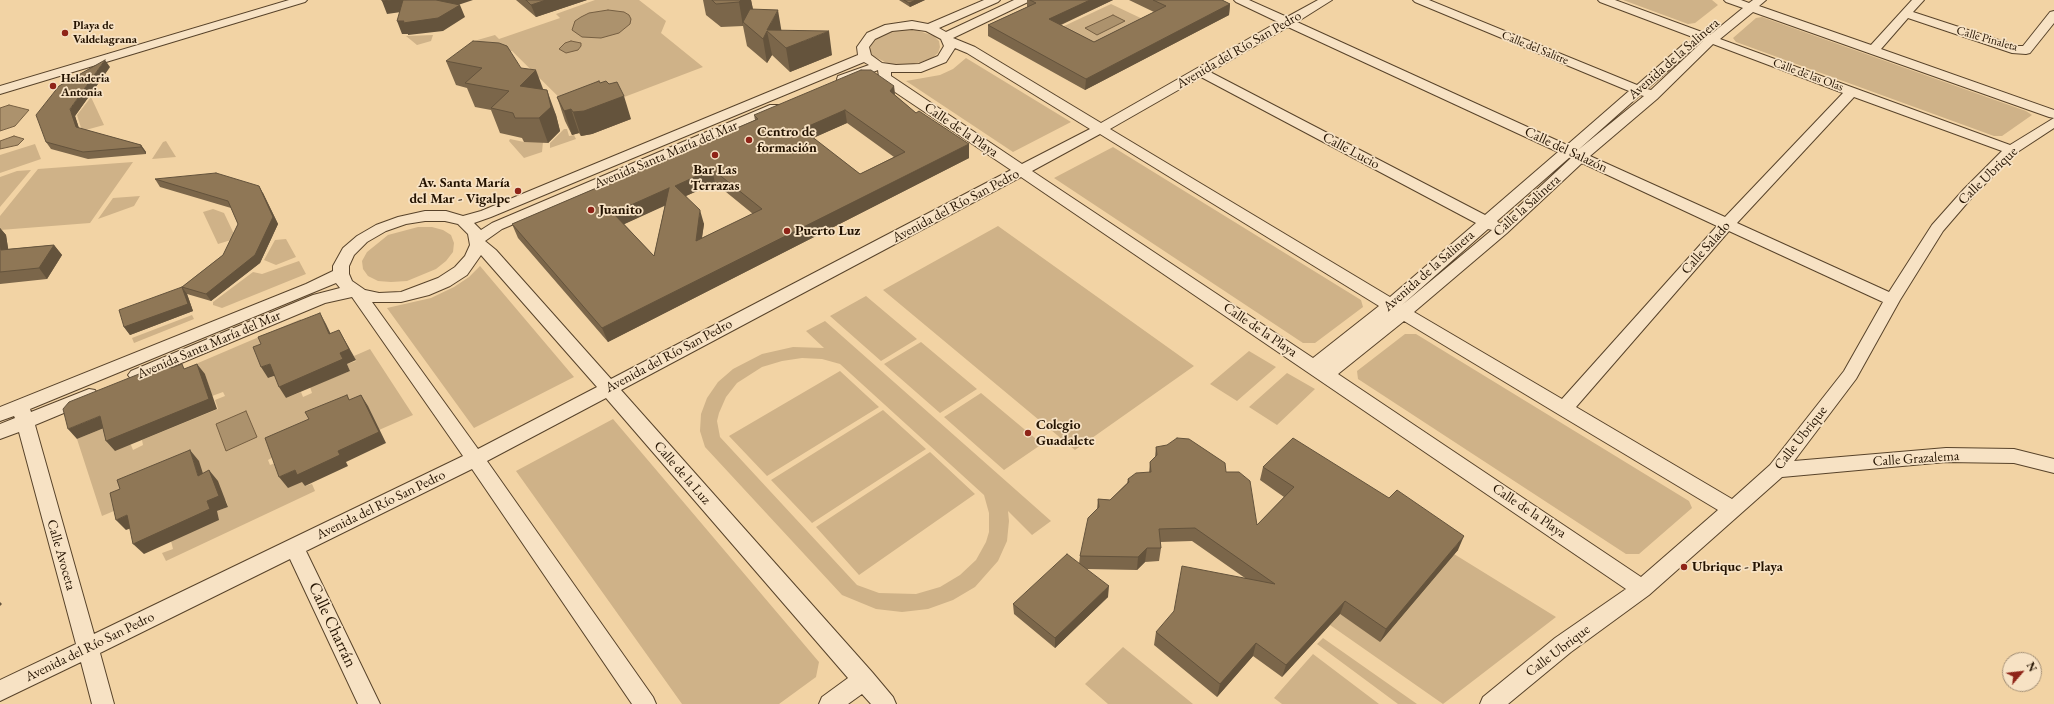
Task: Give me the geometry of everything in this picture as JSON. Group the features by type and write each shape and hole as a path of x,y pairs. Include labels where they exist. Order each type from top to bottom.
{"street":[{"path":"0,85 288,0"},
{"path":"0,90 301,0"},
{"path":"947,38 950,46 947,53 933,64 909,70 881,66 865,57 862,47 865,41 879,31 900,26 929,28 946,22 994,0"},
{"path":"947,38 959,29 1024,0"},
{"name":"Calle del Salazón","path":"1240,0 1892,300"},
{"name":"Avenida del Río San Pedro","path":"0,691 475,459 1100,129 1326,0"},
{"name":"Calle del Salitre","path":"1419,0 1652,96"},
{"name":"Calle de las Olas","path":"1604,0 2011,150"},
{"path":"1873,50 1918,0"},
{"path":"1744,2 1873,50 2054,114"},
{"name":"Calle la Salinera","path":"1320,370 1397,309 1502,230 1574,154 1652,96 1706,38 1744,2"},
{"name":"Calle Pinaleta","path":"1906,14 2016,50 2026,50 2054,15"},
{"path":"929,28 971,50 1397,309 1733,509"},
{"name":"Avenida de la Salinera","path":"1397,309 1486,221 1574,154 1638,90 1706,38"},
{"name":"Avenida Santa María del Mar","path":"463,221 493,211 865,57"},
{"name":"Avenida Santa María del Mar","path":"0,414 22,414 335,294 358,293 379,298 401,297 423,291 444,282 461,271 472,258 478,242 497,226 881,66"},
{"name":"Calle de la Playa","path":"881,66 885,78 894,85 1320,370 1599,558 1642,589"},
{"name":"Calle Lucio","path":"1201,72 1502,230"},
{"name":"Calle Salado","path":"1564,409 1727,224 1852,91"},
{"name":"Calle Ubrique","path":"1490,704 1563,645 1642,589 1777,470 1850,375 1892,300 1937,228 1969,192 2011,150 2054,122"},
{"path":"463,221 446,216 425,216 403,220 381,228 362,239 348,252 341,266 341,274 345,284 358,293 365,306 475,459 645,704"},
{"name":"Calle de la Luz","path":"463,221 475,232 478,242 491,254 885,704"},
{"name":"Avenida Santa María del Mar","path":"0,432 22,414 341,274"},
{"name":"Calle Avoceta","path":"22,414 103,704"},
{"name":"Calle Grazalema","path":"1777,470 1946,455 2014,456 2054,466"},
{"name":"Calle Charrán","path":"294,547 369,704"},
{"path":"830,704 864,679"}],"shaded area":[{"path":"595,0 639,0 666,21 661,33 703,67 577,115 512,51 491,58 474,41 495,35 499,39 560,18 556,14"},
{"path":"1623,0 1712,0 1718,5 1695,23 1688,24"},
{"path":"1111,4 1149,22 1099,47 1062,27"},
{"path":"608,10 624,12 629,15 631,19 630,24 619,33 601,38 582,37 572,30 575,21 581,17 589,13"},
{"path":"1113,15 1125,21 1097,35 1085,28"},
{"path":"1762,17 2026,111 2032,115 2002,136 1994,136 1736,42 1733,38 1756,18"},
{"path":"904,29 916,30 934,36 939,41 940,47 938,53 932,58 912,65 889,64 873,56 870,50 871,44 876,39 883,34"},
{"path":"433,35 431,41 417,45 406,36"},
{"path":"571,41 581,43 578,50 566,53 559,49 565,43"},
{"path":"966,58 1071,122 1013,152 906,81 940,75 953,69"},
{"path":"91,97 104,125 82,131 77,115"},
{"path":"9,105 29,110 15,126 0,131 0,108"},
{"path":"564,129 567,129 569,136 574,135 576,139 550,148 550,143"},
{"path":"14,136 24,139 18,145 0,149 0,141"},
{"path":"510,139 524,142 543,142 542,152 524,158 509,141"},
{"path":"166,141 176,157 152,159 163,142"},
{"path":"35,144 41,159 0,173 0,155"},
{"path":"1113,147 1361,300 1363,307 1315,343 1303,343 1054,178"},
{"path":"133,162 90,223 0,230 0,216 38,169"},
{"path":"31,170 0,207 0,177 17,171"},
{"path":"140,196 134,206 98,219 113,198"},
{"path":"213,209 224,213 234,234 231,240 218,244 203,212"},
{"path":"998,226 1194,366 1075,450 883,290"},
{"path":"418,227 432,227 443,230 451,235 454,243 453,252 446,261 436,269 407,281 378,281 368,276 363,269 362,261 367,252 388,235"},
{"path":"286,239 296,257 276,265 264,260 275,240"},
{"path":"299,261 306,274 222,308 213,305 213,302 253,272 262,274"},
{"path":"480,266 574,377 474,428 387,308 431,298 454,287 469,277"},
{"path":"866,296 917,339 881,361 830,316"},
{"path":"192,315 194,319 134,343 132,338"},
{"path":"301,319 307,332 269,378 277,375 286,398 301,392 303,397 312,393 310,387 350,371 347,364 356,361 354,356 370,349 413,415 379,430 368,407 268,460 270,465 278,462 303,481 305,486 312,484 315,491 166,561 162,553 173,549 171,541 217,511 228,507 226,500 214,505 121,508 102,516 77,439 109,426 131,445 133,450 143,445 142,440 218,409 215,400 225,396 223,392 212,396 205,374 177,372"},
{"path":"825,321 1051,521 1032,535 1008,511 1009,521 1007,541 998,561 975,587 953,600 928,609 902,612 876,609 842,595 705,447 700,431 701,414 707,398 718,382 733,369 762,354 793,347 824,348 806,331","holes":["802,358 822,359 840,364 984,495 989,513 989,532 986,542 976,560 960,575 940,587 916,594 879,593 857,585 720,437 717,421 719,413 726,397 737,383 762,367 782,361"]},
{"path":"1405,334 1416,334 1689,501 1692,508 1639,554 1626,554 1358,379 1357,371"},
{"path":"921,342 977,389 940,413 884,364"},
{"path":"1249,351 1276,367 1237,401 1210,384"},
{"path":"840,371 879,407 767,476 729,436"},
{"path":"1287,373 1315,389 1277,425 1249,407"},
{"path":"981,393 1042,444 1004,470 944,417"},
{"path":"883,410 926,449 812,523 771,480"},
{"path":"246,411 257,437 226,451 216,424"},
{"path":"613,419 819,662 816,677 779,704 682,704 516,471"},
{"path":"930,452 975,494 859,575 816,527"},
{"path":"1454,554 1556,617 1443,704 1330,625 1340,614 1380,641"},
{"path":"1323,638 1417,704 1398,704 1317,644"},
{"path":"1123,647 1193,704 1108,704 1085,684"},
{"path":"1313,654 1379,704 1282,704 1274,698"}],"building":[{"path":"403,0 436,0 460,5 438,18 403,23 404,21 397,21"},
{"path":"526,0 546,0 531,5"},
{"path":"712,0 741,0 739,2 716,4"},
{"path":"904,0 916,0 909,3"},
{"path":"1030,0 1090,0 1049,19 1094,42 1166,6 1153,0 1222,0 1230,4 1086,79 988,25 1036,3"},
{"path":"750,9 778,10 767,30 829,31 786,48 767,31 763,39 743,22"},
{"path":"473,41 499,43 507,46 521,68 536,70 520,86 547,90 551,107 539,118 515,118 513,113 491,108 509,91 465,83 482,68 446,61"},
{"path":"105,60 70,109 76,127 141,145 141,147 83,152 46,142 36,115 59,86"},
{"path":"861,70 871,70 894,86 890,91 916,113 919,111 969,144 602,328 512,224 758,119 754,115","holes":["845,110 905,152 860,174 802,129","712,169 762,209 696,241 700,210 675,186","669,188 654,256 613,213"]},
{"path":"599,81 600,83 606,81 609,84 617,82 624,96 584,111 573,112 571,109 564,111 557,97"},
{"path":"216,173 259,186 273,217 255,255 206,294 182,287 223,255 238,224 228,201 155,179"},
{"path":"0,242 1,250 54,245 39,268 0,272"},
{"path":"182,287 188,304 124,327 119,310"},
{"path":"320,313 329,334 339,330 349,349 340,353 343,359 279,387 270,364 261,367 253,347 261,344 258,337"},
{"path":"169,362 171,368 182,364 184,369 197,364 209,399 106,441 100,416 68,429 63,409 69,402"},
{"path":"347,395 349,400 361,395 379,432 338,451 340,455 297,475 295,470 279,477 265,438 309,419 305,412"},
{"path":"1177,438 1189,439 1225,463 1226,472 1239,472 1250,481 1257,525 1294,487 1263,467 1293,438 1389,498 1397,490 1464,536 1386,629 1345,601 1286,665 1256,643 1220,684 1156,632 1174,611 1182,566 1275,584 1195,528 1159,529 1161,548 1147,548 1138,557 1080,556 1088,518 1099,507 1098,499 1110,500 1129,482 1128,479 1136,473 1151,472 1150,462 1157,455 1156,447 1167,445"},
{"path":"190,450 198,476 209,470 219,496 207,501 210,509 133,544 127,515 116,520 110,493 120,489 117,480"},
{"path":"1067,554 1109,586 1055,638 1013,604"}],"place":[{"name":"Playa de Valdelagrana","path":"65,33"},
{"name":"Heladeria Antonia","path":"53,86"},
{"name":"Centro de formación","path":"749,140"},
{"name":"Bar Las Terrazas","path":"715,155"},
{"name":"Av. Santa María del Mar - Vigalpe","path":"518,191"},
{"name":"Juanito","path":"591,210"},
{"name":"Puerto Luz","path":"787,231"},
{"name":"Colegio Guadalete","path":"1028,433"},
{"name":"Ubrique - Playa","path":"1684,567"}]}
